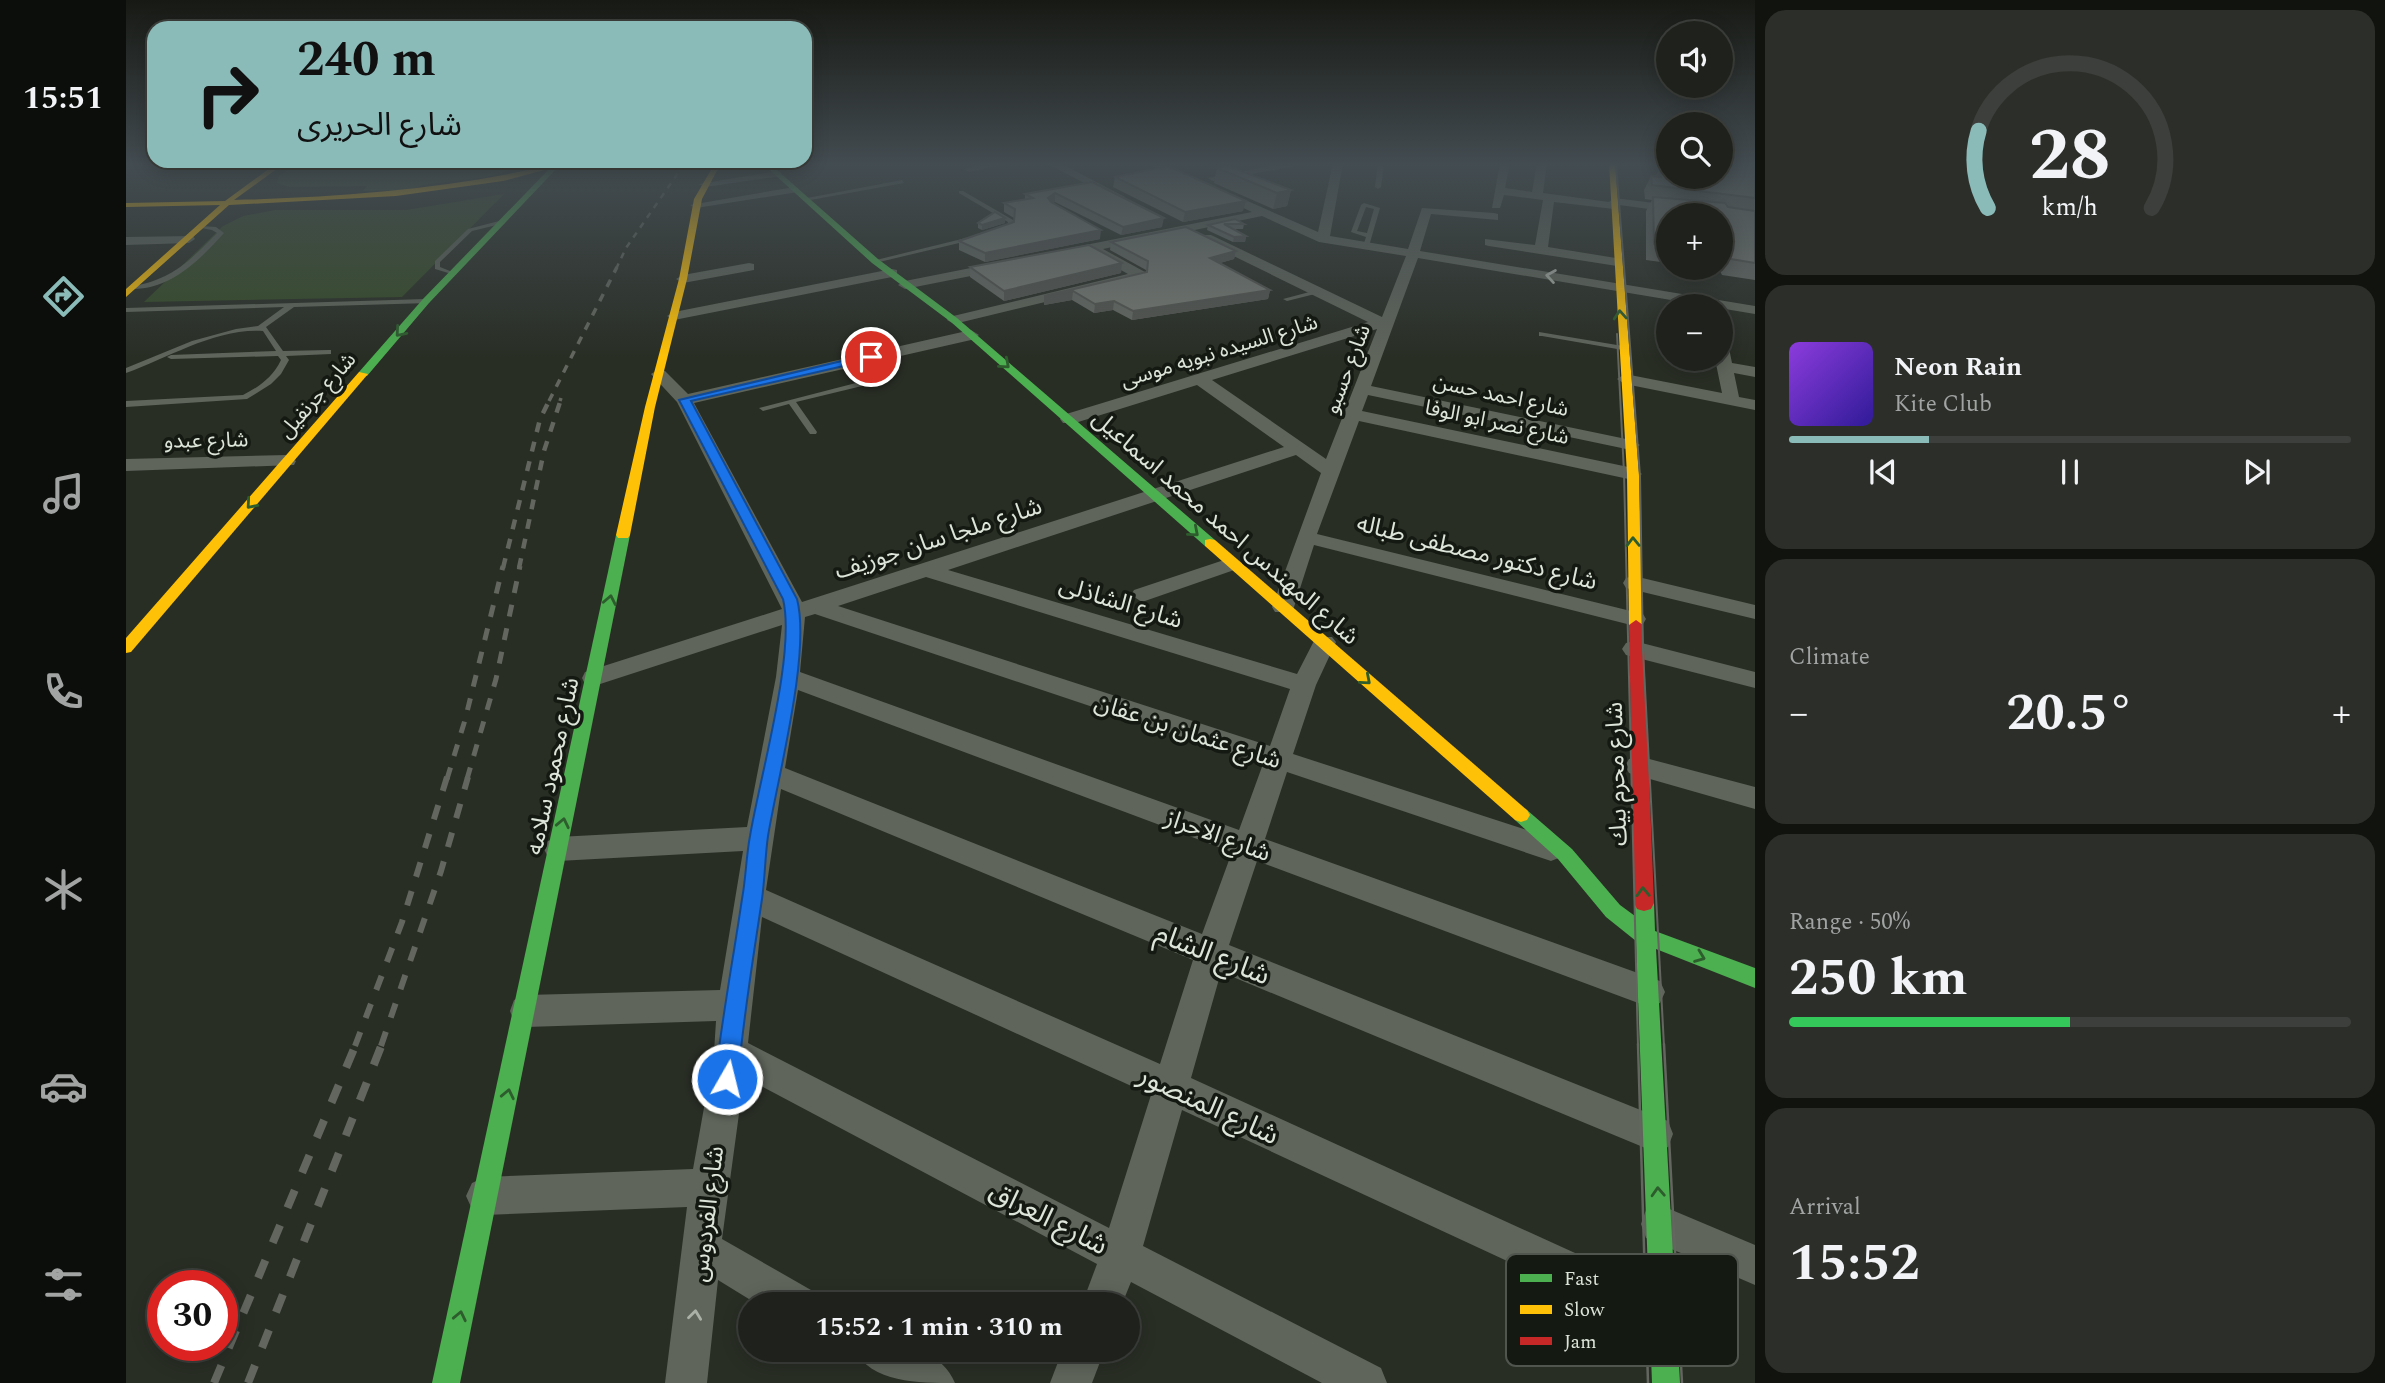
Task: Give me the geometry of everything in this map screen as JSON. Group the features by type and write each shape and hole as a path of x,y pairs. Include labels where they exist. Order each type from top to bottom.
{"street":[{"path":"129,291 201,228"},
{"name":"شارع جرنفيل","path":"126,648 426,301 498,228"},
{"name":"شارع محمود سلامه","path":"446,1383 692,228"},
{"name":"شارع المهندس احمد محمد اسماعيل","path":"837,228 905,285 954,320 1565,854 1613,911 1645,936 1755,978"},
{"path":"1181,228 1384,324"},
{"path":"1051,256 1191,228"},
{"path":"1296,228 1323,239 1367,241 1413,254 1755,310"},
{"path":"1323,239 1325,228"},
{"name":"شارع حسبو","path":"1283,607 1306,537 1421,228"},
{"path":"1485,265 1492,228"},
{"path":"1541,250 1542,228"},
{"name":"شارع محرم بيك","path":"1615,228 1633,474 1638,766 1661,1254"},
{"path":"1098,230 1119,242"},
{"path":"126,241 189,239"},
{"path":"1489,243 1617,262"},
{"path":"954,320 1139,276 1091,248"},
{"path":"905,285 1012,264"},
{"path":"683,279 749,267"},
{"path":"674,316 892,273"},
{"name":"شارع السيده نبويه موسى","path":"1069,419 1384,324"},
{"path":"684,400 971,335"},
{"path":"1733,368 1755,372"},
{"path":"1726,371 1732,401"},
{"name":"شارع الفردوس","path":"659,374 684,400 790,599 803,609 759,838 734,1005 731,1052 708,1188 687,1383"},
{"path":"1200,379 1331,471"},
{"path":"1625,379 1755,405"},
{"name":"شارع احمد حسن","path":"1362,389 1630,445"},
{"name":"شارع نصر ابو الوفا","path":"1352,414 1633,474"},
{"name":"شارع ملجا سان جوزيف","path":"594,678 923,569 1155,498 1298,448"},
{"name":"شارع عبدو","path":"126,465 288,461"},
{"name":"شارع دكتور مصطفى طباله","path":"1306,537 1635,619"},
{"path":"1142,595 1230,564"},
{"name":"شارع الشاذلى","path":"923,569 1304,685"},
{"path":"1634,583 1755,612"},
{"name":"شارع عثمان بن عفان","path":"803,609 1565,854"},
{"path":"1107,1292 1121,1254 1211,952 1304,685 1324,642"},
{"path":"1634,649 1755,680"},
{"name":"شارع الاحراز","path":"788,677 1649,992"},
{"path":"1638,766 1755,798"},
{"name":"شارع الشام","path":"771,773 1655,1134"},
{"path":"558,849 759,838"},
{"name":"شارع المنصور","path":"752,898 1170,1086 1533,1254"},
{"path":"526,1011 734,1005"},
{"name":"شارع العراق","path":"731,1052 1366,1383"},
{"path":"485,1196 708,1188"},
{"path":"1660,1224 1730,1254"},
{"path":"703,1250 776,1292"},
{"path":"1738,1258 1755,1265"},
{"path":"898,1362 934,1383"},
{"path":"1071,1383 1079,1362"}],"lane":[{"path":"129,291 165,282 178,275 221,233 218,228"},
{"path":"875,261 1010,228"},
{"path":"1356,228 1354,232 1367,241 1371,228"},
{"path":"1287,299 1317,292"},
{"path":"126,310 426,301"},
{"path":"260,328 292,305"},
{"path":"241,315 250,306"},
{"path":"213,356 237,327"},
{"path":"126,371 237,327 265,330 271,343 285,360 282,368 260,390 244,397 126,404"},
{"path":"1542,334 1623,348"},
{"path":"157,357 328,352"},
{"path":"763,408 888,377 871,357"},
{"path":"790,401 813,432"}],"green space":[{"path":"221,228 471,228 402,297 144,302"}],"building":[{"path":"998,228 1097,228 1101,230 985,253 959,241"},
{"path":"1187,228 1236,251 1210,258 1270,290 1133,311 1114,301 1095,304 1073,291 1044,296 1147,272 1148,261 1111,242"},
{"path":"1214,228 1230,228 1246,236 1234,237"},
{"path":"1654,228 1656,228 1654,244"},
{"path":"1733,228 1755,228 1755,263 1733,259"},
{"path":"1089,245 1122,263 1004,291 970,267"}],"tram line":[{"path":"1621,228 1640,476 1643,651 1664,1046"},
{"path":"1617,334 1624,473 1638,1046"},
{"path":"1638,1044 1644,1254"},
{"path":"1664,1044 1675,1254"},
{"path":"1647,1366 1648,1383"},
{"path":"1681,1366 1682,1383"}],"railway":[{"path":"616,269 640,228"},
{"path":"549,401 616,269"},
{"path":"519,568 544,451 561,399"},
{"path":"503,568 540,419 549,401"},
{"path":"447,779 465,720 503,566"},
{"path":"467,779 496,679 520,566"},
{"path":"355,1046 402,922 447,777"},
{"path":"381,1046 441,871 468,777"},
{"path":"214,1383 356,1044"},
{"path":"248,1383 382,1044"}],"traffic: fast":[{"path":"363,374 426,301 497,228"},
{"path":"837,228 875,261 954,320 1210,543"},
{"path":"446,1383 623,535"},
{"path":"1521,815 1565,854 1613,911 1645,936 1755,978"},
{"path":"1644,903 1660,1254"},
{"path":"1665,1366 1666,1383"}],"traffic: slow":[{"path":"126,294 200,228"},
{"path":"623,535 693,228"},
{"path":"1616,228 1633,474 1636,625"},
{"path":"126,648 363,374"},
{"path":"1210,543 1521,815"}],"traffic: jam":[{"path":"1636,625 1644,903"}],"route":[{"path":"727,1079 734,1005 759,838 788,677 794,613 790,599 684,400 871,357"}]}
